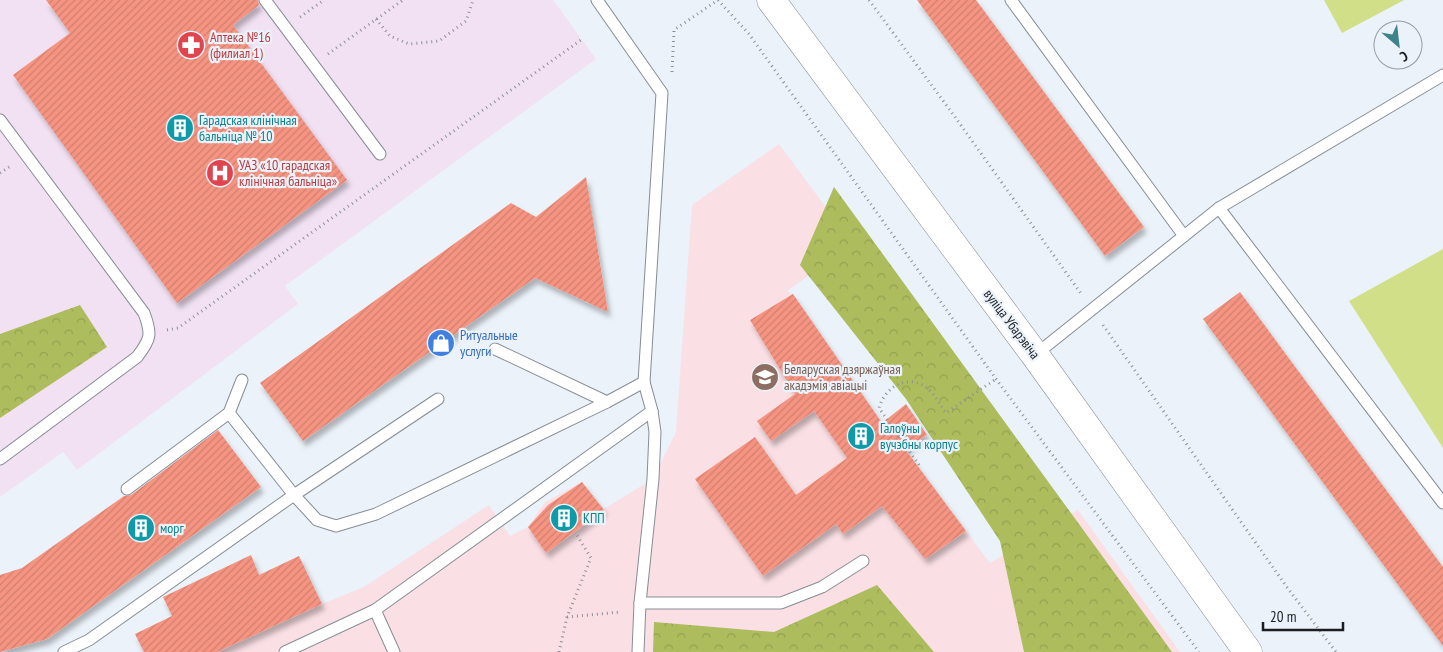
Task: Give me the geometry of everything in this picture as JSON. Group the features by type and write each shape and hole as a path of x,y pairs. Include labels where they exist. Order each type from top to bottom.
{"main road":[{"name":"вуліца Убарэвіча","path":"771,0 1035,355 1248,652"}],"lane":[{"path":"265,0 380,154"},
{"path":"597,0 662,93 644,382 652,411 655,432 653,479 640,606 638,652"},
{"path":"1011,0 1184,236"},
{"path":"1035,355 1219,208 1443,75"},
{"path":"0,120 144,313 150,329 147,344 137,357 0,459"},
{"path":"1219,208 1443,502"},
{"path":"496,349 607,402"},
{"path":"127,489 229,413 242,380"},
{"path":"229,413 294,495 317,520 336,526 376,514 607,402 644,382"},
{"path":"64,652 89,640 294,495 438,399"},
{"path":"285,652 375,610 652,411"},
{"path":"640,606 780,603 822,587 863,561"},
{"path":"375,610 394,652"}],"path":[{"path":"294,12 299,18 324,0"},
{"path":"326,55 403,0"},
{"path":"376,19 390,36 409,44 439,41 466,21 473,0"},
{"path":"674,30 718,0 750,34 996,379 1199,652"},
{"path":"868,0 956,117 1286,586 1336,652"},
{"path":"149,333 178,328 581,40"},
{"path":"919,465 879,408 882,398 894,385 903,382 920,384 931,392 946,413 996,379"},
{"path":"895,441 899,437"},
{"path":"559,652 566,617 591,558 575,532"},
{"path":"566,617 640,606"}],"shaded area":[{"name":"УАЗ «10 гарадская клінічная бальніца»","path":"0,0 553,0 596,59 285,286 298,304 77,470 63,452 0,497"},
{"name":"Беларуская дзяржаўная акадэмія авіацыі","path":"779,144 853,244 787,291 793,294 895,441 905,449 990,563 1078,510 1180,652 217,652 364,587 489,505 510,536 528,527 545,502 582,482 604,509 653,479 676,432 692,205"}],"green space":[{"path":"1324,0 1404,0 1342,33"},
{"path":"834,187 1172,652 1024,652 1000,541 906,399 800,265"},
{"path":"1443,249 1443,448 1349,301"},
{"path":"80,305 107,347 0,418 0,334"},
{"path":"877,585 934,652 653,652 654,622 774,632"}],"building":[{"name":"Гарадская клінічная бальніца № 10","path":"46,0 258,0 259,5 233,25 347,180 177,303 13,75 70,33"},
{"path":"917,0 976,0 1144,227 1105,256"},
{"path":"586,177 608,312 535,278 303,441 260,383 511,203 536,217"},
{"path":"1240,292 1443,567 1443,646 1203,319"},
{"name":"Галоўны вучэбны корпус","path":"793,294 882,423 906,404 927,435 905,449 966,531 925,559 882,506 843,534 836,524 763,576 695,479 755,437 796,495 847,458 814,411 771,441 757,421 795,394 750,320"},
{"name":"морг","path":"218,430 261,487 47,639 0,652 0,575 22,568 124,496 131,495"},
{"name":"КПП","path":"582,482 604,510 546,553 528,527 548,505"},
{"path":"251,555 259,575 299,556 322,604 217,652 144,652 135,634 172,616 163,597"}],"place":[{"name":"Аптека №16 (филиал 1)","path":"191,45"},
{"name":"Гарадская клінічная бальніца № 10","path":"180,128"},
{"name":"УАЗ «10 гарадская клінічная бальніца»","path":"220,173"},
{"name":"Ритуальные услуги","path":"441,343"},
{"name":"Беларуская дзяржаўная акадэмія авіацыі","path":"765,377"},
{"name":"Галоўны вучэбны корпус","path":"861,436"},
{"name":"КПП","path":"564,518"},
{"name":"морг","path":"141,528"}]}
